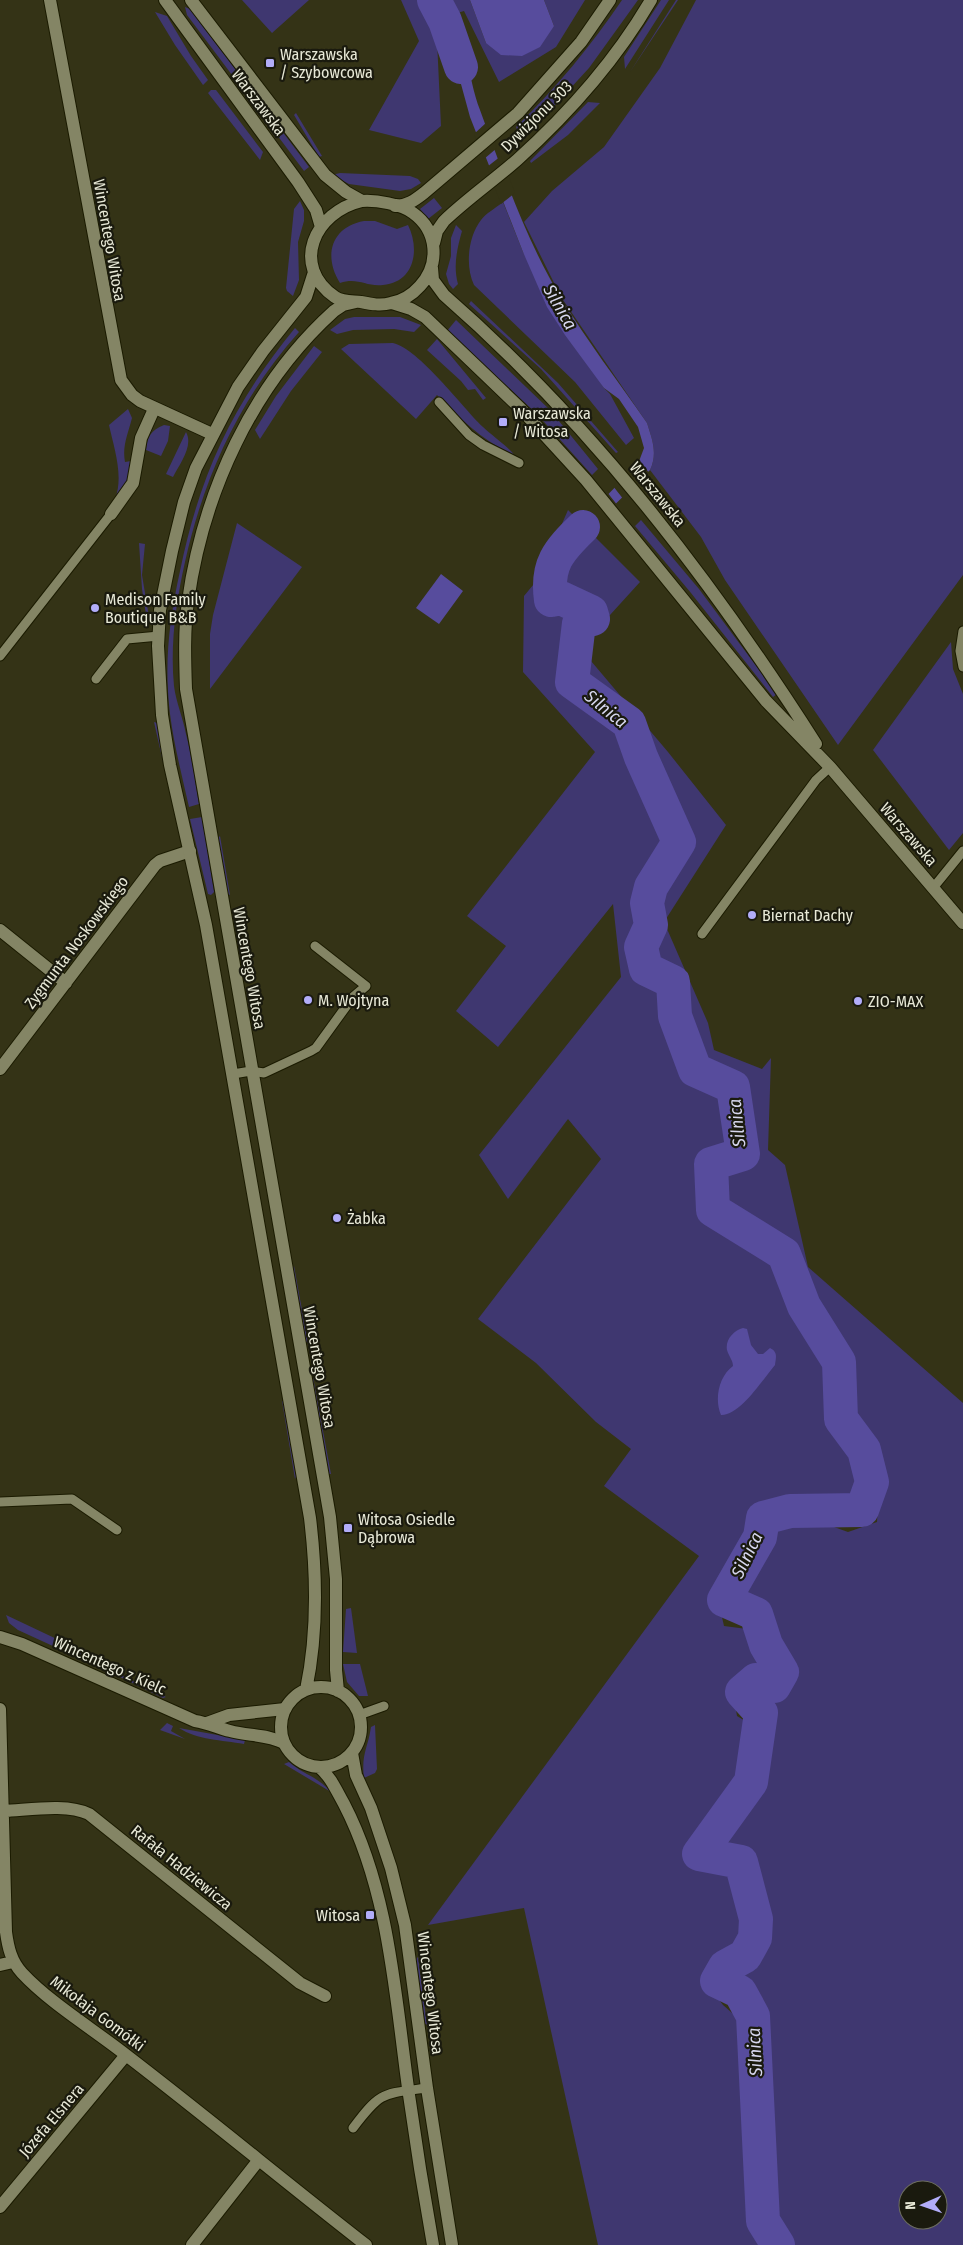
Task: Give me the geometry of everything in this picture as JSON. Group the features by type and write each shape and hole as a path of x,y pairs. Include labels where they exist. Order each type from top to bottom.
{"main road":[{"name":"Wincentego Witosa","path":"50,0 118,371 124,386 132,395 154,409 212,434"},
{"name":"Warszawska","path":"165,0 298,182 316,210 321,227"},
{"name":"Warszawska","path":"191,0 322,170 339,187 362,201"},
{"name":"Dywizjonu 303","path":"392,206 402,206 412,202 501,128 541,89 581,42 610,0"},
{"name":"Dywizjonu 303","path":"434,243 437,231 444,221 515,162 545,134 585,90 612,56 651,0"},
{"path":"306,1690 313,1656 316,1581 307,1500 206,925 170,765 162,716 159,636 160,610 184,502 196,468 212,434 248,372 306,297 314,272 313,243 321,227 331,214 343,206 362,201 392,206 411,212 419,218 434,243 432,268 427,278 416,291 392,303 356,302 335,297 314,272"},
{"name":"Warszawska","path":"432,268 433,280 444,295 542,386 652,511 703,577 779,687 830,767"},
{"name":"Wincentego Witosa","path":"338,1691 336,1670 336,1579 330,1517 186,689 185,649 188,602 196,556 219,480 241,434 265,393 304,342 338,308 356,302"},
{"name":"Warszawska","path":"392,303 410,309 425,317 520,408 586,480 766,701 830,767 963,923"},
{"path":"111,514 133,483 141,438 154,409"},
{"name":"Zygmunta Noskowskiego","path":"0,1070 155,865 160,861 190,851"},
{"path":"0,930 66,983"},
{"name":"Wincentego z Kielc","path":"0,1637 22,1644 195,1721 230,1731 264,1736 284,1743"},
{"path":"322,1687 338,1691 348,1697 359,1715 360,1734 352,1752 337,1764 319,1767 305,1764 293,1755 284,1743 281,1726 285,1709 294,1698 306,1690 322,1687"},
{"name":"Mikołaja Gomółki","path":"0,1709 6,1932 13,1962 22,1974 42,1992 126,2054 258,2161 366,2245"},
{"path":"207,1723 229,1715 285,1709"},
{"name":"Wincentego Witosa","path":"352,1752 356,1775 371,1808 392,1868 405,1924 426,2088 452,2245"},
{"path":"319,1767 329,1775 350,1816 373,1875 386,1936 433,2245"},
{"name":"Rafała Hadziewicza","path":"4,1811 65,1808 81,1810 89,1814 300,1983 325,1996"},
{"path":"0,1965 13,1962"},
{"name":"Józefa Elsnera","path":"0,2207 126,2054"},
{"path":"192,2245 258,2161"}],"lane":[{"path":"439,402 469,435 483,445 519,463"},
{"path":"0,656 111,514"},
{"path":"963,631 960,651 963,667"},
{"path":"96,680 127,639 159,636"},
{"path":"702,934 816,780 830,767"},
{"path":"933,888 963,851"},
{"path":"233,1074 252,1071 264,1073 316,1048 354,996 366,986 315,946"},
{"path":"0,1502 72,1499 117,1530"},
{"path":"359,1715 384,1706"},
{"path":"353,2128 377,2098 408,2090 426,2088"}],"shaded area":[{"path":"242,0 309,0 272,33"},
{"path":"401,0 470,0 486,43 554,26 544,0 585,0 556,47 499,82 464,11 436,19 441,126 421,143 369,130 419,41"},
{"path":"622,0 638,0 589,68 522,141 516,127 572,66"},
{"path":"661,0 669,0 625,69 624,57"},
{"path":"676,0 678,0 630,72"},
{"path":"696,0 963,0 963,575 838,745 725,580 701,537 650,470 654,452 647,423 561,297 524,222 552,191 604,147 660,68"},
{"path":"185,7 190,9 309,167 304,171 187,15"},
{"path":"155,12 167,16 208,80 203,85 175,45"},
{"path":"211,90 216,90 263,152 260,160 208,93"},
{"path":"588,102 600,103 568,135 531,163 530,161"},
{"path":"296,113 322,156 319,157 294,115"},
{"path":"340,173 410,176 418,179 421,183 411,189 400,191 349,184 332,175"},
{"path":"434,198 442,208 428,219 420,209"},
{"path":"300,201 304,210 304,221 298,242 299,280 293,296 286,288 294,209"},
{"path":"503,202 523,252 604,388 610,394 634,438 626,445 575,382 474,285 469,269 469,252 473,235 483,217"},
{"path":"375,221 397,229 408,225 414,244 412,263 402,278 394,283 372,285 346,281 340,283 335,273 331,253 337,236 353,224"},
{"path":"456,225 462,231 456,264 458,284 453,289 449,284 446,274 451,256 451,238"},
{"path":"471,301 558,383 618,452 616,453 541,369 469,304"},
{"path":"354,317 400,317 421,325 414,332 394,329 353,330 337,334 330,330 345,319"},
{"path":"456,320 550,410 598,469 592,475 536,413 447,331"},
{"path":"295,328 299,332 259,384 227,439 203,499 185,562 175,624 173,671 175,692 190,751 199,804 189,807 172,726 167,677 170,625 180,571 198,503 221,442 253,385"},
{"path":"437,339 486,398 483,400 475,389 468,390 461,381 427,350"},
{"path":"393,343 415,356 427,367 474,418 514,455 482,436 463,421 437,395 416,419 341,349 349,344"},
{"path":"314,346 322,352 291,391 260,439 255,430 276,396"},
{"path":"128,409 132,418 124,456 125,462 131,461 130,477 115,499 119,481 109,425"},
{"path":"164,425 170,426 168,441 161,456 146,450 150,434"},
{"path":"186,432 188,437 187,449 173,477 166,474"},
{"path":"568,510 640,582 580,648 668,752 726,825 664,922 708,1023 714,1050 762,1069 771,1058 768,1150 785,1165 808,1267 963,1403 963,2245 782,2245 767,2217 761,2172 769,2087 762,2016 734,1994 729,1981 733,1968 751,1959 765,1932 746,1861 705,1851 756,1783 773,1743 769,1711 753,1705 748,1692 774,1694 787,1674 769,1642 760,1611 738,1612 730,1595 754,1559 772,1525 809,1518 848,1532 877,1522 880,1468 867,1441 848,1424 846,1361 836,1377 834,1386 832,1396 833,1425 834,1434 858,1453 862,1475 859,1508 850,1512 806,1503 762,1514 729,1572 719,1604 724,1626 755,1630 759,1651 771,1674 746,1676 733,1691 737,1716 752,1725 758,1744 745,1779 710,1819 692,1855 703,1867 736,1875 750,1936 742,1947 724,1961 710,1988 723,2005 747,2026 754,2070 748,2193 758,2228 766,2245 598,2245 524,1908 428,1925 699,1556 604,1486 631,1449 596,1422 536,1363 478,1319 601,1159 568,1119 508,1199 479,1155 621,977 613,904 498,1047 456,1011 506,946 467,916 595,752 523,672 524,596 538,579"},
{"path":"641,520 699,589 777,694 773,697 691,593 635,526"},
{"path":"237,523 302,567 210,689 210,634 213,615"},
{"path":"139,543 145,544 142,575 149,617 147,621 142,589"},
{"path":"951,642 953,669 963,694 963,833 949,850 873,750"},
{"path":"154,722 157,723 176,811 174,811"},
{"path":"202,817 214,892 211,895 208,894 190,819"},
{"path":"220,836 230,895 226,893 218,838"},
{"path":"294,1266 308,1343 304,1340 292,1271"},
{"path":"313,1377 331,1474 328,1474 311,1380"},
{"path":"282,1401 285,1402 297,1474 295,1479"},
{"path":"351,1608 357,1653 343,1652 346,1609"},
{"path":"6,1615 82,1651 79,1658 18,1630 9,1623"},
{"path":"343,1664 360,1664 368,1696 359,1696 347,1682"},
{"path":"115,1672 166,1697 163,1698 116,1675"},
{"path":"167,1723 173,1726 171,1731 185,1739 160,1730"},
{"path":"375,1725 377,1769 375,1773 364,1778 364,1757 371,1727"},
{"path":"179,1728 245,1740 244,1744 210,1739 194,1735"},
{"path":"289,1762 321,1782 331,1792 284,1764"},
{"path":"418,1957 427,2025 423,2022 416,1959"}],"water":[{"path":"438,0 452,0 480,110 516,206 548,276 571,314 647,423 652,440 654,458 650,470 580,539 558,568 550,560 567,536 638,464 644,448 638,427 619,399 604,388 547,307 523,252 470,117"},
{"path":"470,0 544,0 554,26 540,47 522,56 501,55 486,43"},
{"path":"441,574 463,591 439,624 416,608"},
{"path":"743,1328 747,1329 751,1345 758,1354 763,1354 770,1348 774,1351 776,1355 775,1365 758,1387 736,1410 721,1415 718,1402 719,1388 724,1376 733,1366 727,1350 727,1343 733,1333"}],"pier":[{"path":"487,122 497,148 484,159 474,134"},
{"path":"501,156 515,193 501,204 487,167"},
{"path":"638,459 650,474 624,500 613,486"},
{"path":"607,492 618,506 591,531 580,518"}],"waterway":[{"name":"Silnica","path":"434,0 445,21 461,67"},
{"name":"Silnica","path":"583,527 561,551 552,568 550,577 551,600 561,598 591,612 593,619 579,623 572,682 629,723 641,757 679,842 651,887 647,903 651,925 641,947 646,969 673,982 675,1016 695,1070 733,1087 743,1154 711,1164 713,1210 784,1254 804,1306 839,1362 841,1419 864,1450 872,1482 862,1510 790,1511 763,1518 760,1537 724,1600 756,1614 766,1645 782,1672 774,1686 756,1680 742,1692 761,1713 751,1782 699,1854 741,1862 756,1919 755,1938 745,1956 725,1967 717,1981 740,1992 753,2016 763,2221 778,2245"}],"place":[{"name":"Warszawska / Szybowcowa","path":"270,63"},
{"name":"Warszawska / Witosa","path":"503,422"},
{"name":"Medison Family Boutique B&B","path":"95,608"},
{"name":"Biernat Dachy","path":"752,915"},
{"name":"M. Wojtyna","path":"308,1000"},
{"name":"ZIO-MAX","path":"858,1001"},
{"name":"Żabka","path":"337,1218"},
{"name":"Witosa Osiedle Dąbrowa","path":"348,1528"},
{"name":"Witosa","path":"370,1915"}]}
